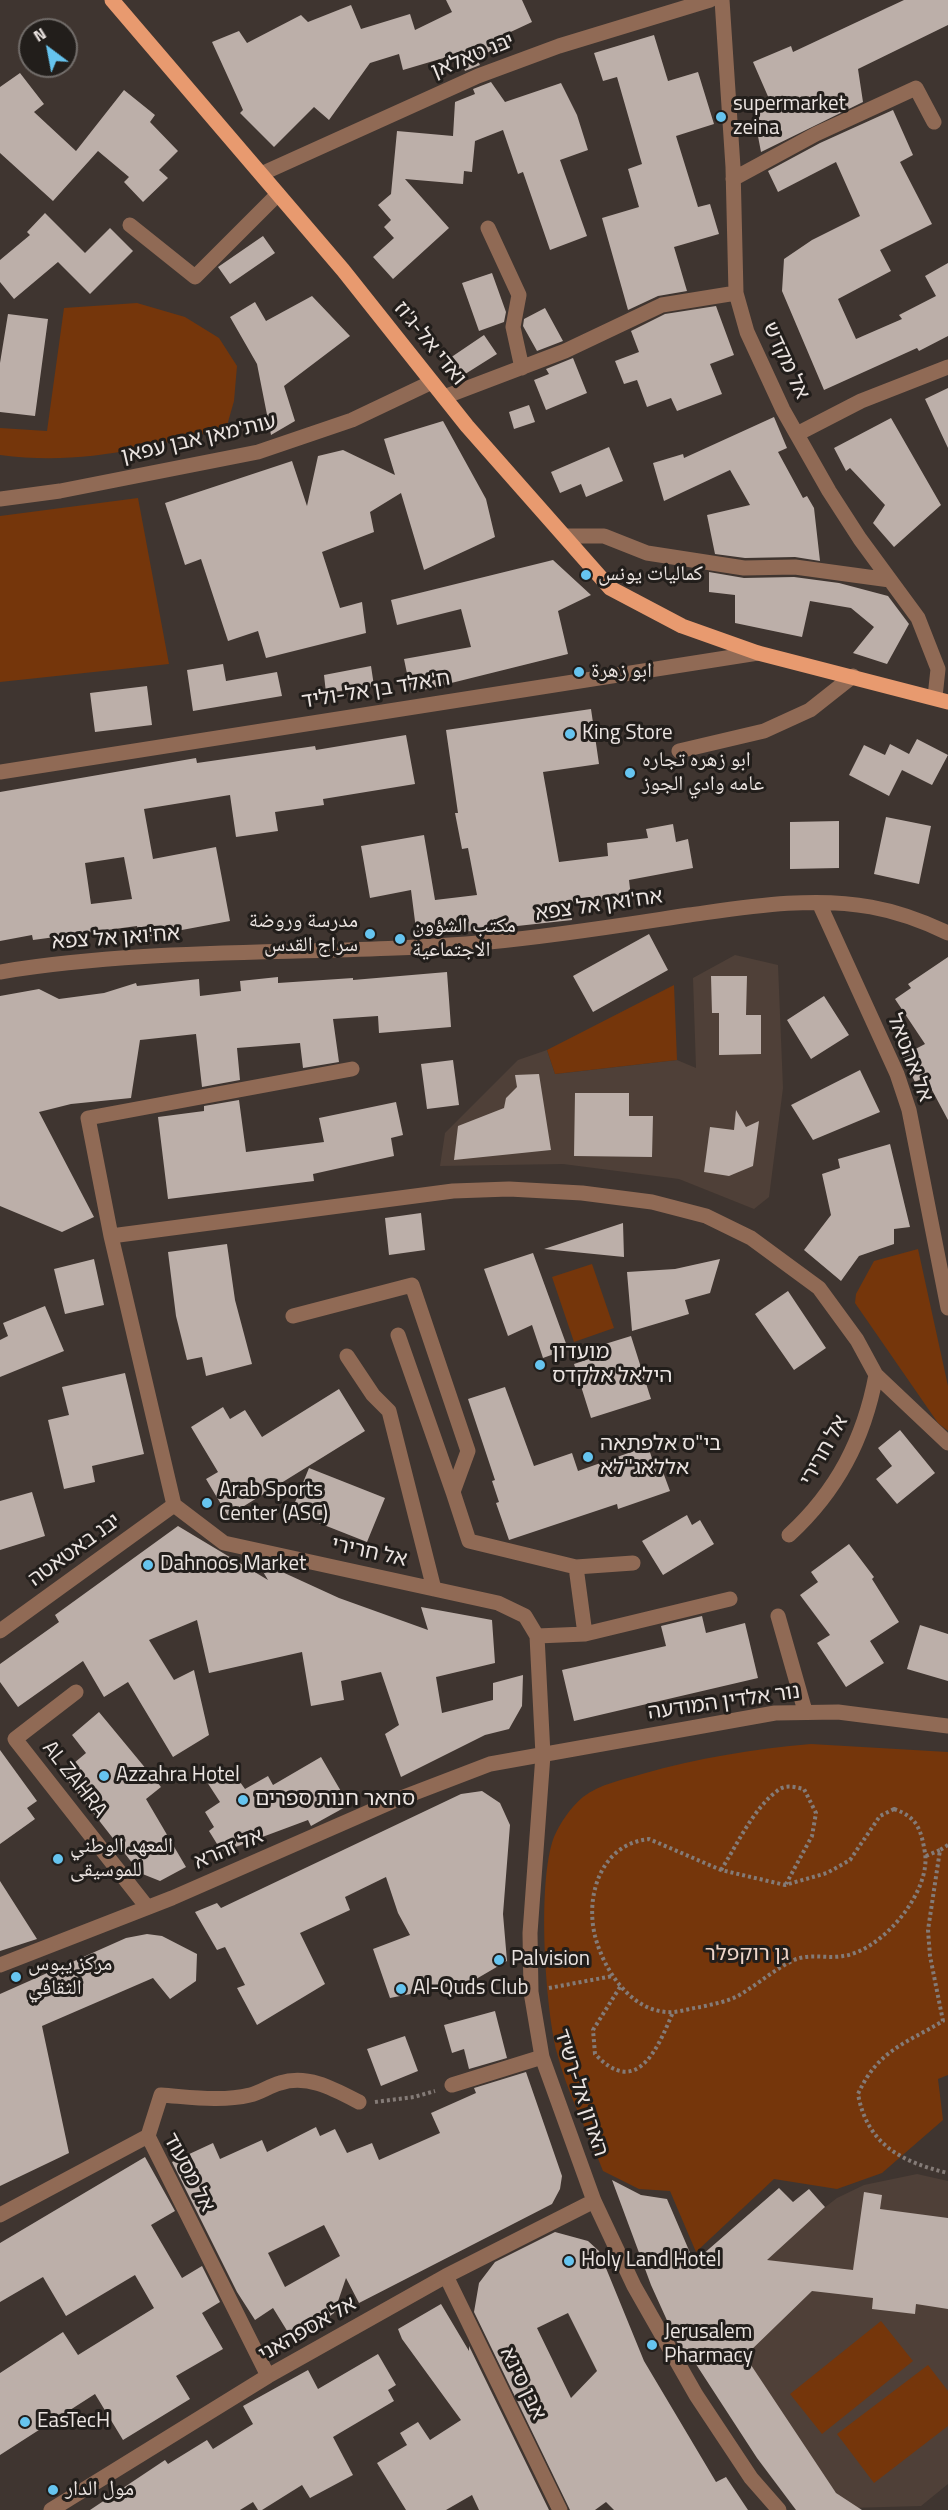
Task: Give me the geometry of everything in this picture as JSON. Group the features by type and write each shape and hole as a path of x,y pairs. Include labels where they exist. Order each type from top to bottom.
{"main road":[{"name":"ואדי אל-ג'וז","path":"112,0 344,270 444,397 610,588 682,627 758,653"},
{"name":"אל מקדש","path":"758,653 941,699"}],"street":[{"name":"יבנ טאלאן","path":"261,174 478,76 559,46 710,0"},
{"name":"אל מקדש","path":"722,0 733,179 736,293 747,332 797,434 860,539 918,618 943,666 941,699"},
{"path":"733,179 816,134 916,88 934,122"},
{"path":"130,225 195,277 278,194"},
{"path":"488,228 519,294 513,327 522,368"},
{"path":"444,397 565,351 662,305 736,293"},
{"path":"797,434 861,400 948,366"},
{"name":"עות'מאן אבן עפאן","path":"0,499 60,490 258,452 352,420 432,382"},
{"path":"567,536 604,536 647,553 744,568 795,567 890,580"},
{"name":"ח'אלד בן אל-וליד","path":"0,772 758,653"},
{"path":"679,752 764,731 810,710 853,676"},
{"name":"אח'ואן אל צפא","path":"0,972 44,965 133,957 489,942 738,908 819,903 869,906 915,917 948,933"},
{"name":"אל אהטאל","path":"819,903 897,1074 909,1110 948,1308"},
{"path":"174,1505 111,1236 88,1118 352,1069"},
{"path":"111,1236 453,1191 509,1189 572,1192 652,1203 706,1216 751,1238 786,1261 819,1288 857,1340 876,1376 948,1443"},
{"path":"293,1316 412,1285 468,1451 453,1492"},
{"path":"398,1335 469,1542 576,1567 633,1563"},
{"path":"347,1356 373,1395 389,1410 434,1589"},
{"name":"אל חרירי","path":"789,1535 812,1513 833,1487 850,1456 869,1411 876,1376"},
{"name":"אל חרירי","path":"174,1505 224,1543 507,1607 525,1616 537,1636"},
{"name":"יבנ באטאטה","path":"0,1631 174,1505"},
{"path":"576,1567 585,1634"},
{"path":"537,1636 585,1634 730,1599"},
{"path":"778,1616 804,1711"},
{"name":"הארון אל-רשיד","path":"537,1636 543,1755 530,1933 531,1992 542,2057 594,2201 634,2286 669,2352 752,2478 779,2510"},
{"name":"AL ZAHRA","path":"76,1692 15,1739 147,1907"},
{"name":"נור אלדין המודעה","path":"543,1755 730,1721 804,1711 838,1712 948,1726"},
{"name":"אל זהרא","path":"0,1965 147,1907 469,1772 490,1764 543,1755"},
{"path":"452,2085 542,2057"},
{"path":"148,2136 161,2096 227,2098 252,2095 279,2083 299,2079 327,2086 359,2102"},
{"name":"אל מסעוד","path":"0,2215 148,2136 268,2376"},
{"name":"אל אספהאני","path":"51,2510 268,2376 446,2276 594,2201"},
{"name":"אבן סינא","path":"446,2276 560,2510"}],"path":[{"path":"721,1870 758,1813 777,1790 791,1786 804,1790 816,1813 812,1836 785,1885"},
{"path":"894,1809 909,1814 919,1825 926,1856 920,1884 906,1911 874,1943 844,1956 814,1956 796,1959 736,1996 673,2012 652,2008 635,2001 620,1987 598,1947 590,1915 597,1880 614,1853 637,1840 649,1839 721,1870 785,1885 826,1873 850,1860 880,1816 894,1809"},
{"path":"926,1856 948,1845"},
{"path":"940,1850 928,1930 930,1956 945,2020 887,2052 871,2070 858,2094 868,2124 882,2144 909,2161 948,2173"},
{"path":"531,1992 613,1976"},
{"path":"620,1987 593,2030 595,2054 614,2070 625,2072 645,2065 658,2048 673,2012"},
{"path":"359,2102 414,2097 452,2085"}],"shaded area":[{"path":"735,955 778,965 783,1088 769,1197 754,1209 679,1179 563,1164 440,1166 445,1133 518,1060 547,1050 555,1074 677,1060 696,1068 693,978"},
{"path":"917,2174 948,2181 948,2484 921,2506 849,2508 820,2482 698,2306 837,2198 864,2185"}],"green space":[{"path":"137,303 185,317 219,338 237,366 234,401 226,429 114,453 59,458 0,455 0,428 47,431 64,308"},
{"path":"138,498 169,664 0,682 0,516"},
{"path":"674,985 677,1060 555,1074 547,1050"},
{"path":"918,1249 948,1386 948,1431 938,1423 855,1303 856,1294 874,1261"},
{"path":"592,1264 614,1328 574,1342 552,1277"},
{"name":"גן רוקפלר","path":"811,1744 948,1752 948,2075 938,2079 943,2120 882,2173 837,2189 774,2179 696,2252 670,2191 639,2189 603,2171 566,2083 553,2032 546,1976 544,1912 549,1857 554,1837 570,1810 583,1797 604,1786 663,1768 705,1759 747,1751"},
{"path":"881,2321 913,2361 822,2434 790,2394"},
{"path":"928,2365 948,2391 948,2426 874,2483 837,2434"}],"building":[{"path":"446,0 522,0 532,22 502,36 506,44 476,58 480,65 465,71 457,54 403,70 399,54 370,63 329,120 314,107 274,147 240,113 243,110 212,42 239,31 247,43 301,15 308,22 351,5 361,29 410,14 415,30 452,12"},
{"path":"904,0 948,0 948,25 858,69 863,102 761,152 753,110 770,101 753,62 791,46 793,52"},
{"path":"654,35 668,81 698,72 714,124 676,136 698,207 710,204 719,234 674,247 687,291 658,296 628,310 602,218 639,207 628,169 642,164 617,77 603,81 594,53"},
{"path":"18,74 18,78 24,78 44,104 34,112 76,151 124,90 155,115 150,122 178,151 159,170 168,178 143,202 124,182 129,177 98,151 53,201 0,153 0,87"},
{"path":"491,82 505,102 561,83 577,115 588,150 560,160 587,236 550,250 523,172 518,174 503,130 475,141 472,172 464,171 463,184 405,179 449,228 393,279 373,257 394,238 384,227 391,220 378,205 391,194 397,131 453,136 455,102 475,94 473,89"},
{"path":"893,110 913,155 900,162 932,224 880,250 891,271 838,299 856,339 902,319 899,315 936,296 925,276 948,263 948,336 919,351 917,348 824,390 782,291 784,259 812,240 860,216 836,162 778,192 768,171 820,143"},
{"path":"45,213 85,253 110,228 133,251 90,294 58,262 14,299 0,282 0,260 30,235 27,232"},
{"path":"263,236 275,253 230,284 218,267"},
{"path":"492,273 506,312 504,322 479,331 462,283"},
{"path":"312,296 350,336 284,386 295,421 271,435 257,364 230,317 255,302 266,321"},
{"path":"716,306 734,355 710,364 722,394 677,411 671,398 647,407 637,380 624,384 615,361 639,352 631,331 665,314"},
{"path":"545,308 563,341 537,351 523,326 524,319"},
{"path":"8,314 48,319 35,416 0,412 0,363"},
{"path":"484,335 497,354 462,376 450,358"},
{"path":"573,358 587,393 546,410 534,380 549,374 546,369"},
{"path":"948,388 948,448 925,399"},
{"path":"529,405 535,422 514,429 509,412"},
{"path":"774,417 787,448 778,452 803,498 807,496 814,508 820,561 795,557 745,558 715,554 707,515 750,505 730,470 664,501 653,463 683,454 684,458"},
{"path":"891,418 941,505 894,547 873,523 885,505 850,468 846,471 834,448"},
{"path":"443,421 486,499 495,537 424,570 401,493 370,512 374,532 322,552 340,608 362,602 366,633 266,658 258,631 228,641 201,559 185,565 165,503 292,461 307,506 318,456 343,450 395,475 384,439"},
{"path":"609,447 623,481 586,497 581,484 560,493 551,472"},
{"path":"553,560 591,595 558,611 568,654 411,693 404,659 471,647 461,609 397,625 391,600"},
{"path":"709,572 744,578 794,577 839,583 888,596 909,624 887,664 853,653 874,627 851,608 810,601 802,637 735,623 735,595 709,592"},
{"path":"223,664 226,681 277,672 282,696 193,711 187,670"},
{"path":"371,666 374,686 326,693 324,675"},
{"path":"147,686 152,725 95,732 90,693"},
{"path":"591,709 599,764 543,772 559,862 608,856 607,843 648,838 646,829 673,824 676,842 688,839 693,868 629,880 631,897 570,903 572,920 417,937 411,890 370,898 361,846 424,835 435,900 477,895 468,848 462,849 455,813 458,813 446,730"},
{"path":"406,735 415,784 323,799 324,805 275,812 278,831 236,837 230,795 144,809 153,859 216,847 230,921 139,938 137,926 33,940 32,935 0,941 0,792 196,758 197,763 315,746 316,750","holes":["124,857 132,899 91,904 85,863"]},
{"path":"917,739 948,755 932,785 902,770 889,796 849,775 864,745 885,755 890,744 909,754"},
{"path":"886,817 931,826 919,884 874,874"},
{"path":"839,821 839,868 790,869 790,822"},
{"path":"649,934 668,970 593,1012 573,976"},
{"path":"948,957 948,1120 925,1077 915,1082 902,1056 925,1044 895,999 911,988 908,984"},
{"path":"447,972 451,1027 379,1033 378,1016 333,1019 339,1062 303,1068 300,1043 237,1048 240,1080 202,1087 196,1034 140,1040 131,1098 71,1104 39,1112 94,1217 62,1232 0,1206 0,996 39,989 59,999 104,993 136,983 137,986 199,979 200,996 241,991 240,981 278,977 278,983 353,978 353,980"},
{"path":"711,976 747,976 746,1015 761,1015 761,1054 719,1055 719,1013 712,1013"},
{"path":"824,996 849,1035 811,1059 787,1020"},
{"path":"453,1060 459,1105 427,1109 421,1064"},
{"path":"860,1070 880,1112 813,1140 791,1105"},
{"path":"539,1074 551,1150 454,1160 458,1126 504,1108 506,1098 517,1087 515,1075"},
{"path":"575,1093 629,1093 629,1116 653,1116 652,1157 574,1156"},
{"path":"239,1100 246,1152 324,1142 319,1118 396,1102 403,1135 391,1138 394,1156 313,1174 314,1181 168,1199 158,1117 204,1111 204,1106"},
{"path":"736,1110 746,1127 759,1121 753,1166 729,1176 704,1172 710,1127 734,1130"},
{"path":"890,1144 910,1227 894,1229 894,1244 859,1256 841,1281 804,1250 831,1215 822,1174 840,1168 838,1159"},
{"path":"421,1213 425,1250 389,1255 385,1218"},
{"path":"623,1223 624,1257 544,1249"},
{"path":"227,1244 235,1300 252,1364 206,1376 202,1357 187,1360 176,1316 168,1252"},
{"path":"533,1253 568,1349 543,1358 532,1325 508,1336 484,1269"},
{"path":"94,1259 104,1305 65,1314 54,1269"},
{"path":"720,1259 710,1293 685,1300 689,1314 632,1331 627,1272 675,1269"},
{"path":"788,1291 826,1348 794,1370 755,1314"},
{"path":"45,1306 64,1351 0,1377 0,1340 8,1336 3,1323"},
{"path":"631,1336 651,1399 591,1418 574,1364 607,1353 605,1344"},
{"path":"125,1373 144,1454 92,1466 95,1482 64,1489 48,1420 69,1415 62,1387"},
{"path":"505,1387 534,1466 572,1453 578,1471 648,1446 657,1474 663,1472 670,1491 618,1509 617,1504 509,1540 496,1503 499,1502 492,1481 495,1480 468,1399"},
{"path":"339,1389 365,1431 228,1516 206,1479 218,1472 191,1427 223,1407 230,1419 245,1410 262,1437"},
{"path":"900,1430 935,1473 897,1504 876,1479 892,1466 878,1448"},
{"path":"309,1468 385,1498 367,1542 291,1512"},
{"path":"32,1492 45,1536 0,1550 0,1501"},
{"path":"687,1515 692,1525 700,1520 714,1544 663,1575 642,1541"},
{"path":"178,1526 268,1580 256,1560 339,1598 428,1630 421,1607 492,1620 495,1663 436,1677 442,1713 493,1700 493,1683 523,1675 522,1706 509,1729 485,1735 401,1777 385,1734 399,1725 381,1672 341,1681 344,1700 311,1706 302,1652 209,1673 197,1620 149,1640 174,1680 194,1670 209,1735 173,1757 128,1682 104,1697 83,1661 18,1707 0,1682 0,1664 59,1622 55,1615"},
{"path":"849,1544 874,1577 872,1579 899,1622 870,1641 884,1663 846,1687 817,1643 830,1635 800,1595 818,1582 811,1572"},
{"path":"702,1616 706,1633 745,1623 758,1678 574,1721 562,1670 666,1646 661,1626"},
{"path":"920,1625 948,1634 948,1681 907,1669"},
{"path":"99,1712 161,1787 146,1799 186,1867 160,1881 140,1873 62,1773 86,1753 72,1735"},
{"path":"0,1750 37,1801 27,1808 35,1819 0,1844"},
{"path":"321,1757 349,1805 311,1826 308,1820 222,1852 209,1831 214,1827 205,1812 220,1802 207,1782 230,1768 245,1789 268,1776 273,1785"},
{"path":"482,1791 500,1803 510,1825 503,1914 507,1961 471,1982 390,1998 373,1949 410,1935 398,1913 386,1877 345,1897 350,1910 300,1933 325,1984 257,2025 237,1988 245,1985 225,1947 217,1950 195,1912 217,1903 221,1908 461,1794"},
{"path":"0,1881 37,1939 0,1951"},
{"path":"147,1934 162,1936 197,1954 196,1981 170,1999 153,1978 42,2026 69,2153 0,2186 0,1994 126,1938"},
{"path":"495,2011 507,2058 469,2069 464,2049 452,2053 444,2025"},
{"path":"405,2036 418,2071 381,2086 367,2049"},
{"path":"526,2072 562,2176 560,2189 552,2204 359,2303 346,2278 334,2313 294,2342 273,2308 255,2320 237,2292 172,2162 213,2143 220,2159 262,2140 267,2152 316,2127 320,2136 335,2129 347,2153 372,2143 379,2160 440,2133 431,2113 476,2093 474,2088","holes":["324,2225 340,2256 285,2287 268,2253"]},
{"path":"145,2157 175,2211 151,2225 182,2278 202,2266 220,2302 202,2313 223,2349 176,2376 190,2399 123,2440 95,2394 0,2455 0,2373 63,2332 78,2355 154,2308 135,2275 66,2316 43,2277 0,2302 0,2243"},
{"path":"612,2180 641,2195 667,2199 694,2262 779,2188 793,2202 809,2189 825,2207 767,2260 853,2270 864,2192 882,2195 880,2209 948,2218 948,2309 916,2304 915,2314 872,2309 873,2298 812,2291 745,2356 836,2493 862,2510 796,2510 757,2458 690,2355 685,2357 651,2285"},
{"path":"555,2232 588,2241 599,2251 644,2361 716,2482 726,2477 748,2510 614,2510 606,2502 595,2510 570,2510 474,2312 479,2283 495,2262","holes":["568,2313 597,2371 571,2398 537,2328"]},
{"path":"441,2304 469,2351 469,2346 549,2510 479,2510 472,2495 446,2510 406,2510 377,2463 407,2445 400,2433 418,2422 430,2440 461,2420 402,2339 398,2329"},
{"path":"378,2354 396,2385 388,2390 394,2401 333,2437 353,2475 310,2498 302,2485 262,2510 258,2510 253,2502 240,2510 90,2510 165,2460 168,2464 207,2440 213,2449 253,2424 243,2406 308,2370 318,2389"}],"place":[{"name":"supermarket zeina","path":"721,117"},
{"name":"كماليات يونس","path":"586,575"},
{"name":"ابو زهرة","path":"579,672"},
{"name":"King Store","path":"570,734"},
{"name":"ابو زهره تجاره عامه وادي الجوز","path":"630,773"},
{"name":"مدرسة وروضة سراج القدس","path":"370,934"},
{"name":"مكتب الشؤون الاجتماعية","path":"400,939"},
{"name":"מועדון הילאל אלקדס","path":"540,1365"},
{"name":"בי\"ס אלפתאה אללאג''לא","path":"588,1457"},
{"name":"Arab Sports Center (ASC)","path":"207,1503"},
{"name":"Dahnoos Market","path":"148,1565"},
{"name":"Azzahra Hotel","path":"104,1776"},
{"name":"סחאר חנות ספרים","path":"243,1800"},
{"name":"المعهد الوطني للموسيقى","path":"58,1859"},
{"name":"Palvision","path":"499,1960"},
{"name":"مركز يبوس الثقافي","path":"16,1977"},
{"name":"Al-Quds Club","path":"401,1989"},
{"name":"Holy Land Hotel","path":"569,2261"},
{"name":"Jerusalem Pharmacy","path":"652,2345"},
{"name":"EasTecH","path":"25,2422"},
{"name":"مول الدار","path":"53,2490"}]}
